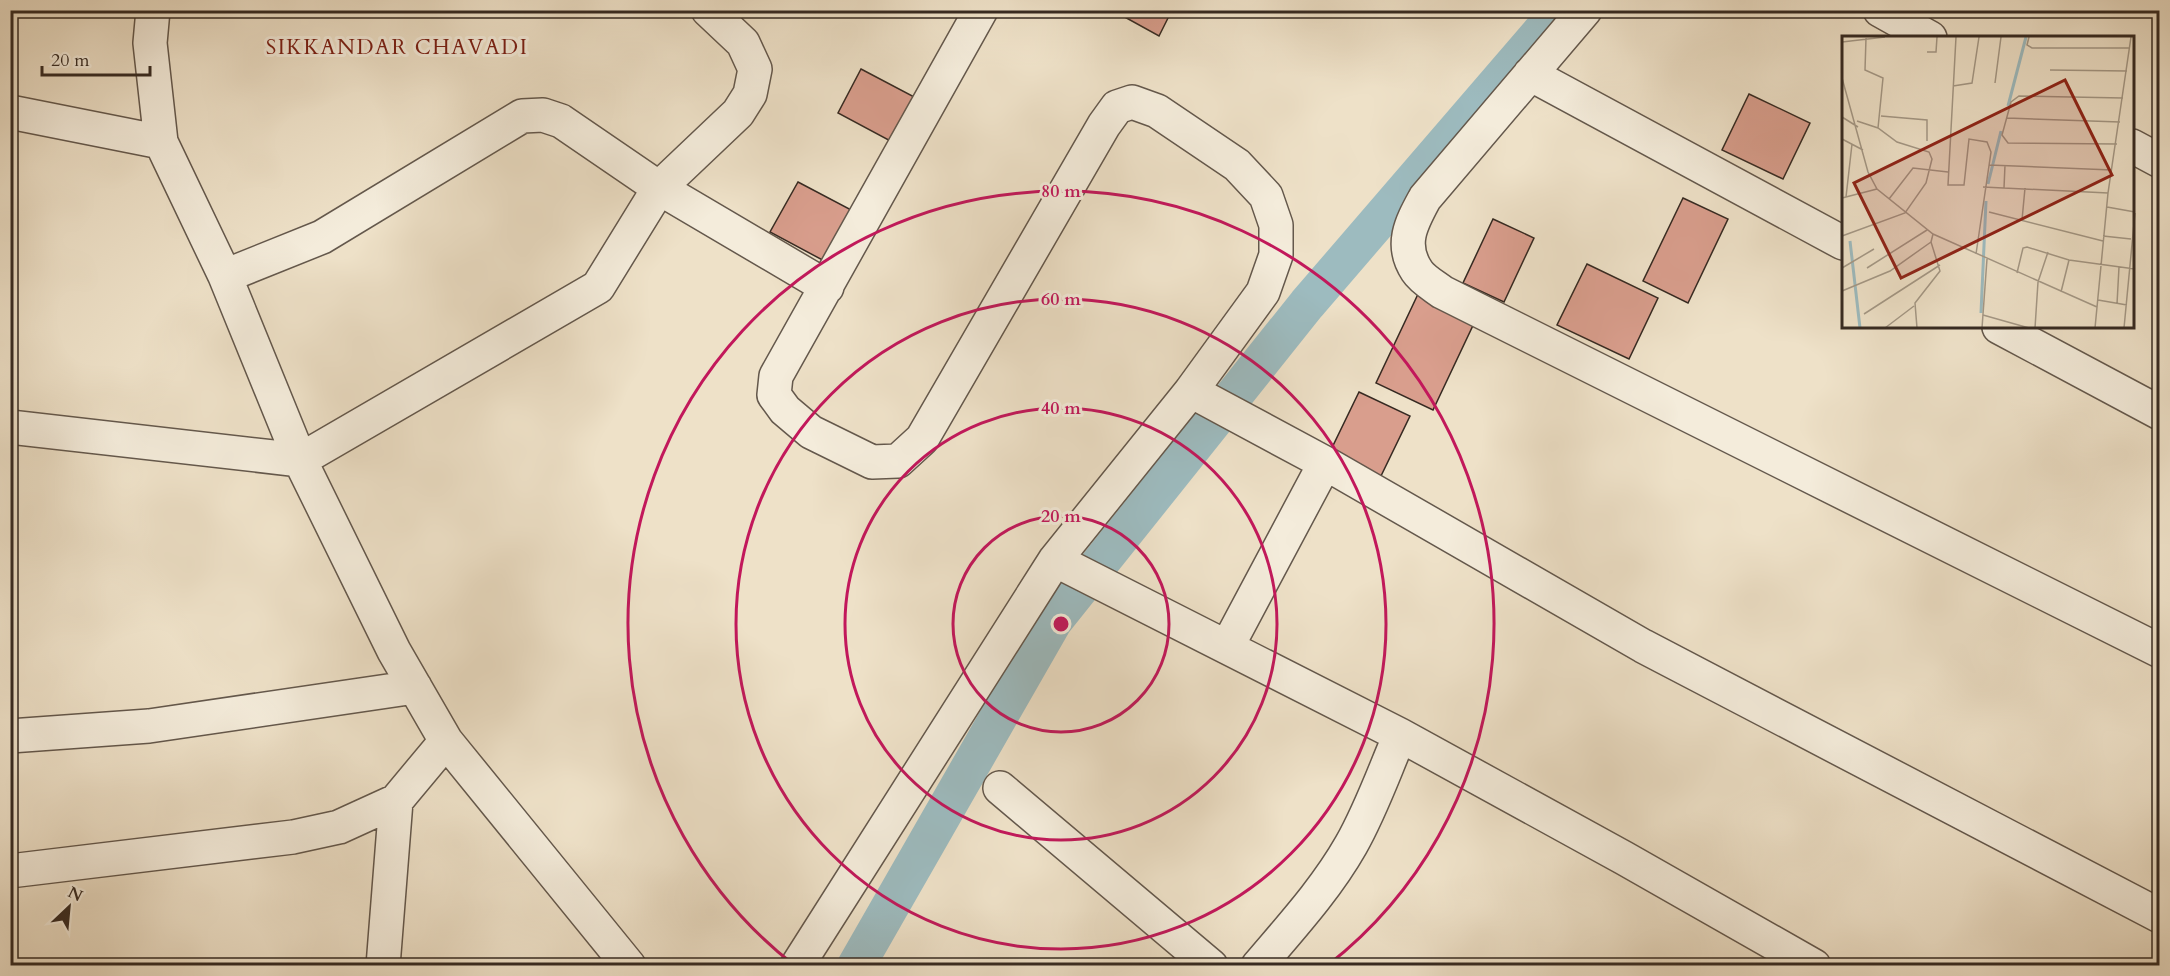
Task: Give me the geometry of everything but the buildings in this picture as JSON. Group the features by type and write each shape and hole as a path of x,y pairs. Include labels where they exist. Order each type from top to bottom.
{"street":[{"path":"153,10 150,42 161,141 225,276 300,460 394,651 446,741 629,966"},
{"path":"10,427 300,460 598,287 659,188 738,114 750,94 755,69 743,43 708,10"},
{"path":"797,966 1056,560 1192,392 1263,292 1276,255 1276,225 1266,196 1237,165 1157,111 1132,102 1117,106 922,439 898,461 872,462 811,432 785,410 774,395 776,376 981,10"},
{"path":"1585,10 1425,198 1411,223 1407,249 1417,272 1442,292 2160,651"},
{"path":"1880,10 1926,36"},
{"path":"1530,74 1842,242"},
{"path":"10,112 161,141"},
{"path":"225,276 322,237 522,116 543,115 561,121 659,188 827,286"},
{"path":"2134,147 2160,161"},
{"path":"2001,328 2160,413"},
{"path":"1192,392 1325,463 1643,646 2160,916"},
{"path":"1227,647 1325,463"},
{"path":"1056,560 1400,735 1814,966"},
{"path":"10,736 149,726 414,687"},
{"path":"1258,966 1331,878 1352,844 1400,735"},
{"path":"10,871 293,837 339,827 396,801 446,741"},
{"path":"1000,788 1211,966"},
{"path":"383,966 396,801"}],"waterway":[{"path":"856,966 1053,622 1307,304 1560,10"}],"district":[{"name":"SIKKANDAR CHAVADI","path":"397,47"}]}
